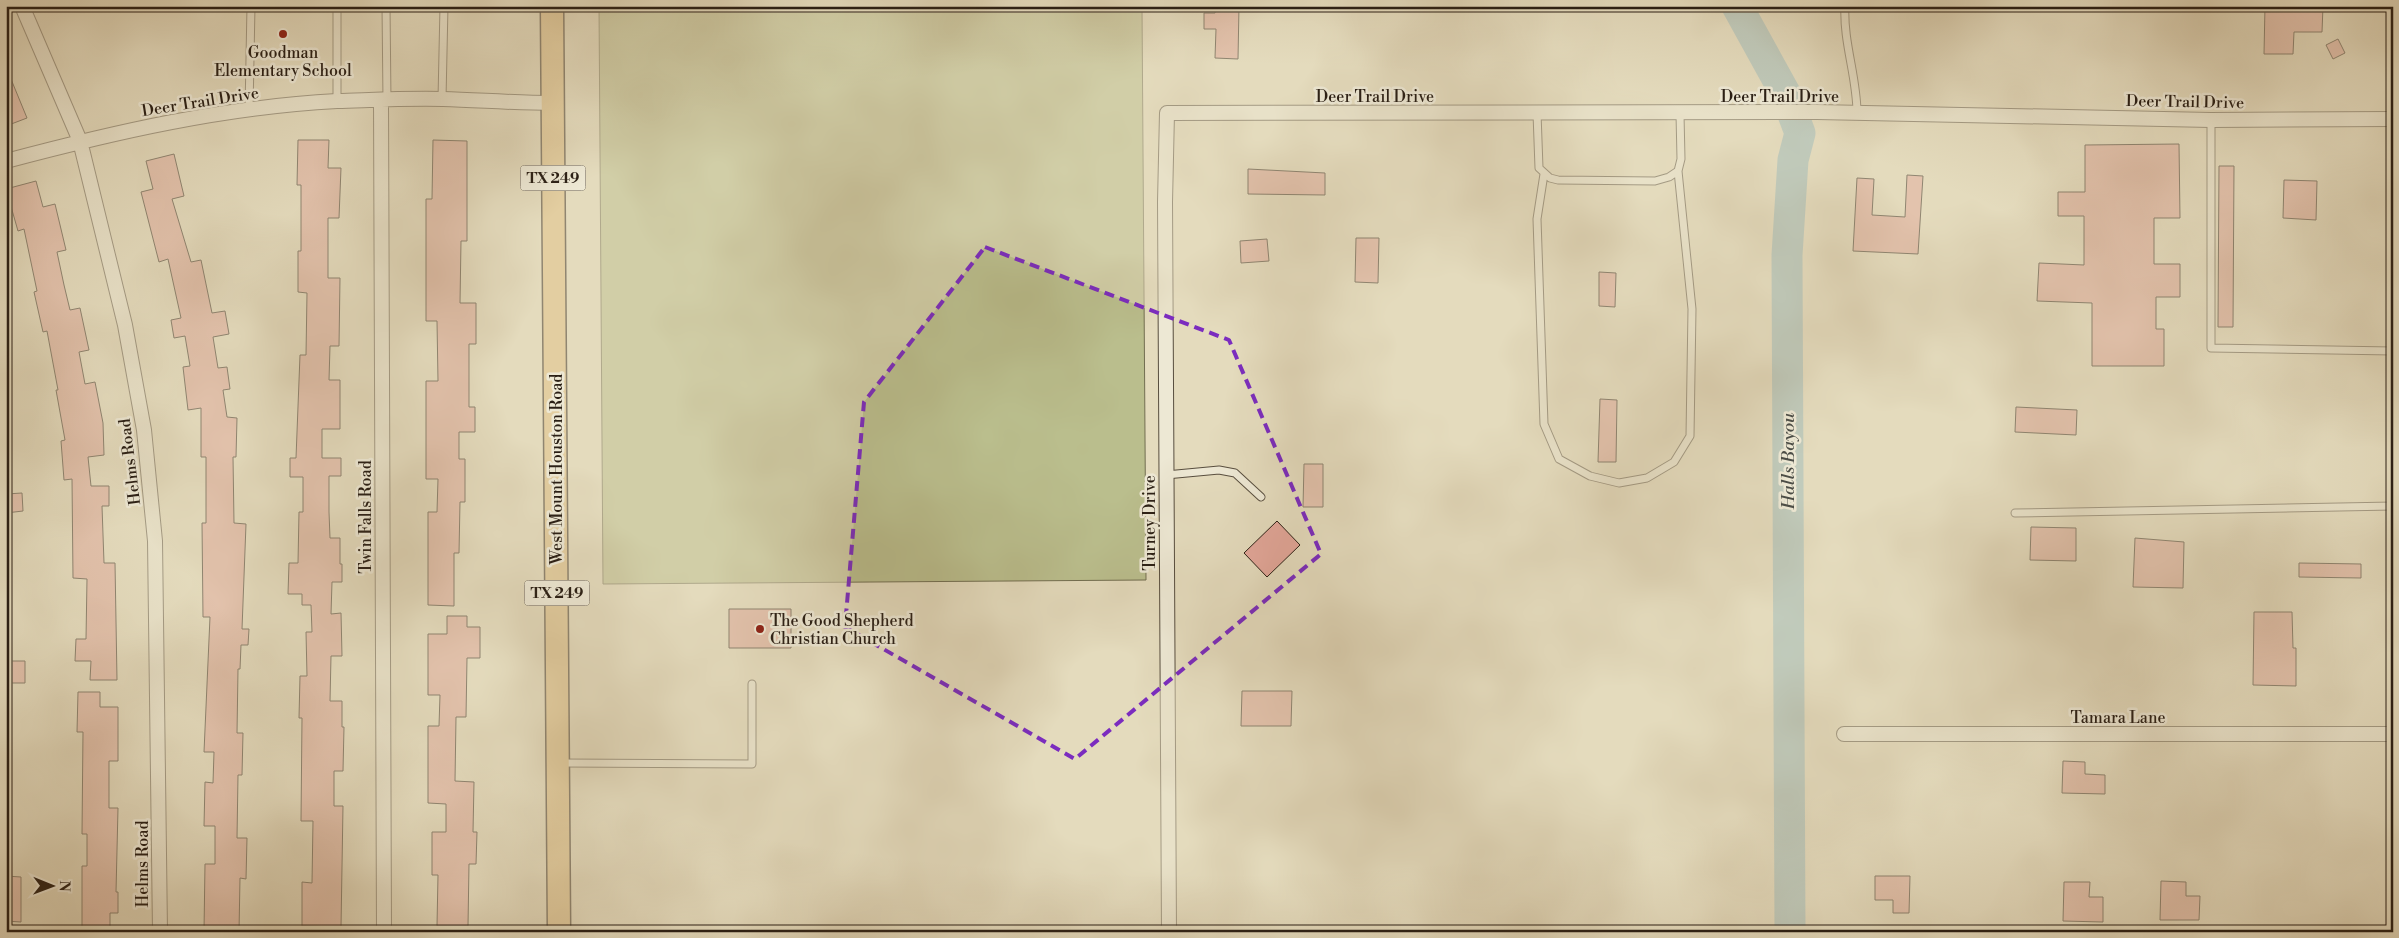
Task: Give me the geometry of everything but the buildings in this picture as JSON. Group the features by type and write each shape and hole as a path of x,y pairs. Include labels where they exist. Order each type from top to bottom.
{"main road":[{"name":"West Mount Houston Road","path":"552,6 559,932"}],"street":[{"name":"Helms Road","path":"22,6 80,141 125,325 144,430 156,541 160,932"},
{"name":"Deer Trail Drive","path":"6,161 80,141 181,120 249,110 337,102 442,99 505,103 552,103"},
{"name":"Twin Falls Road","path":"384,101 384,932"},
{"name":"Deer Trail Drive","path":"1166,113 1680,114 1817,112 2211,120 2393,119"},
{"name":"Turney Drive","path":"1166,113 1166,475 1170,932"},
{"name":"Tamara Lane","path":"1844,734 2393,734"}],"lane":[{"path":"249,110 252,6"},
{"path":"336,6 337,102"},
{"path":"384,101 386,6"},
{"path":"442,99 444,6"},
{"path":"1845,6 1844,20 1857,90 1858,113"},
{"path":"1537,114 1539,168 1544,174 1558,180 1655,181 1669,177 1678,171"},
{"path":"1544,174 1537,219 1544,424 1559,459 1590,476 1619,483 1647,478 1674,462 1690,436 1692,309 1678,171 1681,159 1680,114"},
{"path":"2211,120 2211,348 2393,351"},
{"path":"1166,475 1220,470 1235,473 1261,497"},
{"path":"2014,513 2393,506"},
{"path":"558,763 752,764 752,684"}],"highlighted area":[{"path":"985,247 1229,340 1321,554 1075,759 845,627 864,402"}],"green space":[{"path":"599,6 1142,6 1146,580 603,584"}],"waterway":[{"name":"Halls Bayou","path":"1737,6 1785,93 1800,133 1793,160 1787,255 1790,932"}],"place":[{"name":"Goodman Elementary School","path":"283,34"},
{"name":"The Good Shepherd Christian Church","path":"760,629"}]}
